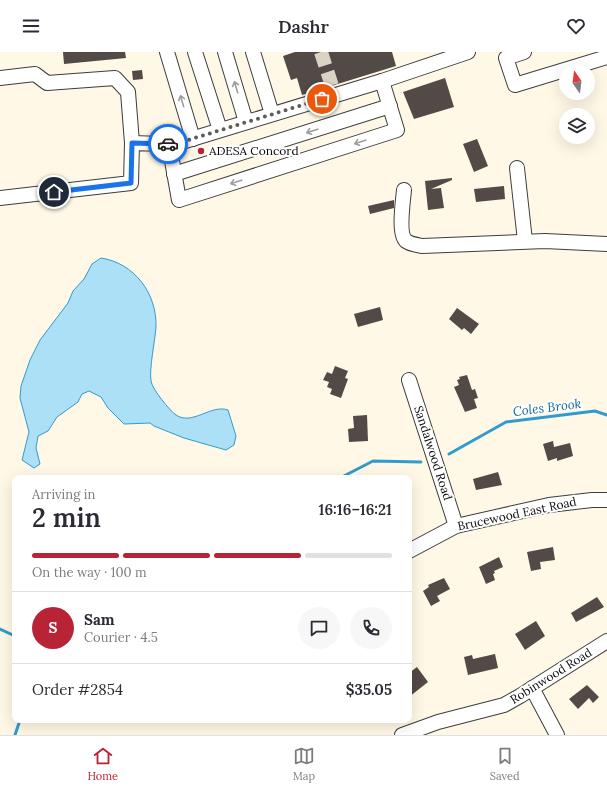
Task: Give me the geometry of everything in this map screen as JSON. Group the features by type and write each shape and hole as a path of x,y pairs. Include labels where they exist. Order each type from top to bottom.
{"street":[{"path":"168,52 193,138"},
{"path":"195,52 220,130"},
{"path":"225,52 246,122"},
{"path":"253,52 272,114"},
{"path":"132,143 169,144 193,138 272,114 333,91 382,81 468,52"},
{"path":"524,52 506,58 515,85 607,57"},
{"path":"0,78 35,74 47,83 115,78 128,92 132,143 131,183 0,198"},
{"path":"169,144 178,200 397,130 382,81"},
{"path":"174,174 390,106"},
{"path":"517,168 525,241"},
{"path":"404,190 403,237 407,242 422,246 525,241 607,244"},
{"name":"Sandalwood Road","path":"409,380 456,526"},
{"name":"Brucewood East Road","path":"412,549 456,526 549,506 592,500 607,500"},
{"name":"Robinwood Road","path":"402,735 438,722 504,704 607,641"},
{"path":"532,688 557,735"}],"water":[{"path":"101,258 124,266 133,273 148,292 155,314 156,327 151,362 151,381 158,394 173,413 182,418 195,417 215,410 228,410 236,436 234,445 226,450 184,438 150,423 124,424 108,408 101,397 89,391 82,394 78,402 57,417 48,431 38,436 36,448 40,464 34,468 22,460 29,432 20,398 21,386 30,360 40,340 68,303 73,291 84,279 92,264"}],"building":[{"path":"63,52 125,52 126,58 64,64"},
{"path":"295,52 392,52 396,66 302,95 297,78 291,80 283,56"},
{"path":"142,70 143,79 133,80 132,71"},
{"path":"445,78 454,107 414,119 403,92"},
{"path":"477,139 488,166 474,172 463,144"},
{"path":"452,178 452,180 431,189 441,188 444,208 428,210 425,181"},
{"path":"504,186 505,199 476,202 474,189"},
{"path":"394,200 394,208 370,214 368,206"},
{"path":"380,307 383,320 358,327 354,314"},
{"path":"457,308 479,324 471,334 464,328 462,330 449,319"},
{"path":"335,366 348,371 345,378 348,379 341,398 330,394 332,389 327,387 329,382 323,380 327,372 332,374"},
{"path":"467,375 472,390 475,389 478,398 474,399 477,408 465,412 454,387 459,385 457,380 460,379 459,377"},
{"path":"367,415 368,441 349,442 348,429 354,428 353,416"},
{"path":"553,441 554,447 570,443 573,456 557,461 557,458 548,461 543,444"},
{"path":"498,472 502,485 476,490 473,479"},
{"path":"553,547 555,560 540,562 541,569 531,571 527,552"},
{"path":"499,557 503,567 494,571 495,573 493,574 495,580 486,584 479,567"},
{"path":"444,578 450,589 437,596 440,601 431,606 423,591 429,587 428,585"},
{"path":"597,597 604,607 576,622 571,613"},
{"path":"536,621 545,636 525,650 515,634"},
{"path":"495,654 498,668 468,675 464,657 472,655 473,659"},
{"path":"417,667 428,682 412,695 412,671"},
{"path":"587,685 599,697 593,703 589,698 578,709 569,699"}],"waterway":[{"name":"Coles Brook","path":"449,454 506,422 595,411 607,415"},
{"name":"Coles Brook","path":"346,475 373,461 421,462"},
{"name":"Coles Brook","path":"0,629 12,635"},
{"path":"15,735 19,723"}],"tunnel":[{"path":"321,52 332,86"}],"way so far":[{"path":"168,144 185,141 322,99"}],"place":[{"name":"ADESA Concord","path":"201,151"}],"route":[{"path":"54,192 131,183 132,143 168,144"}]}
